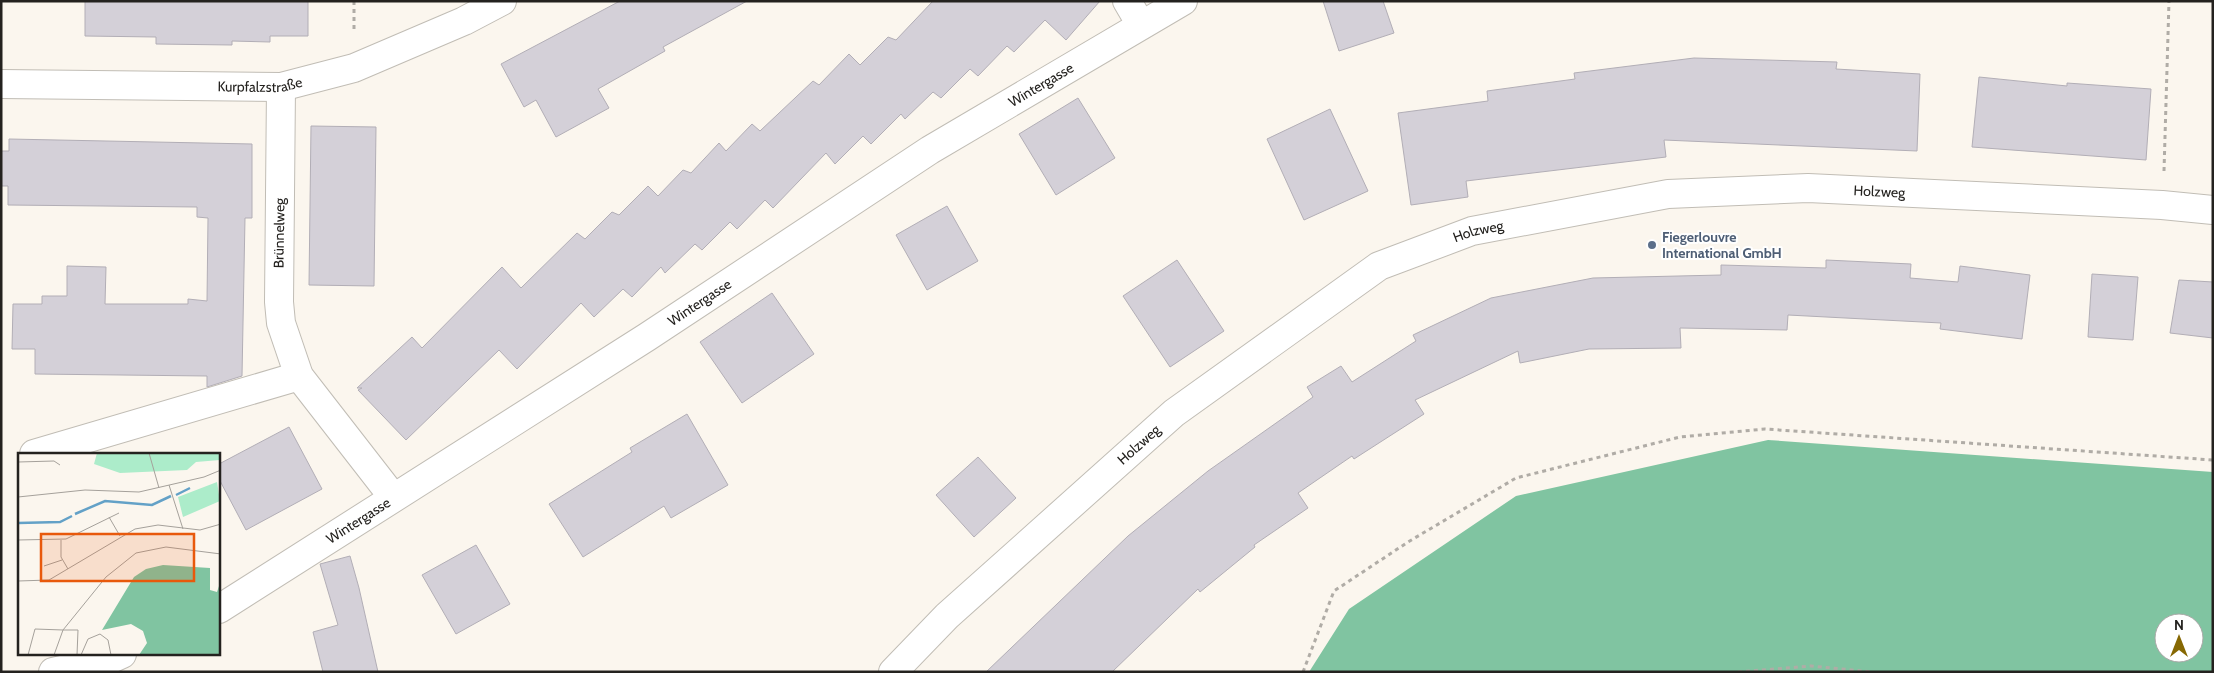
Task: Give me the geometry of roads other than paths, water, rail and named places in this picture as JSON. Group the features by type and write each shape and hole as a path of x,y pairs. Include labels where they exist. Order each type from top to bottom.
{"street":[{"name":"Kurpfalzstraße","path":"1,84 281,87 354,68 464,21 502,1"},
{"path":"1127,1 1141,25"},
{"name":"Wintergasse","path":"220,608 647,337 930,150 1183,1"},
{"name":"Brünnelweg","path":"281,87 278,302 281,323 299,376 393,497"},
{"name":"Holzweg","path":"893,672 947,616 1174,413 1379,266 1472,231 1668,194 1808,188 2162,205 2213,210"},
{"path":"37,453 299,376"},
{"path":"53,672 118,656"}],"place":[{"name":"Fiegerlouvre International GmbH","path":"1652,245"}]}
